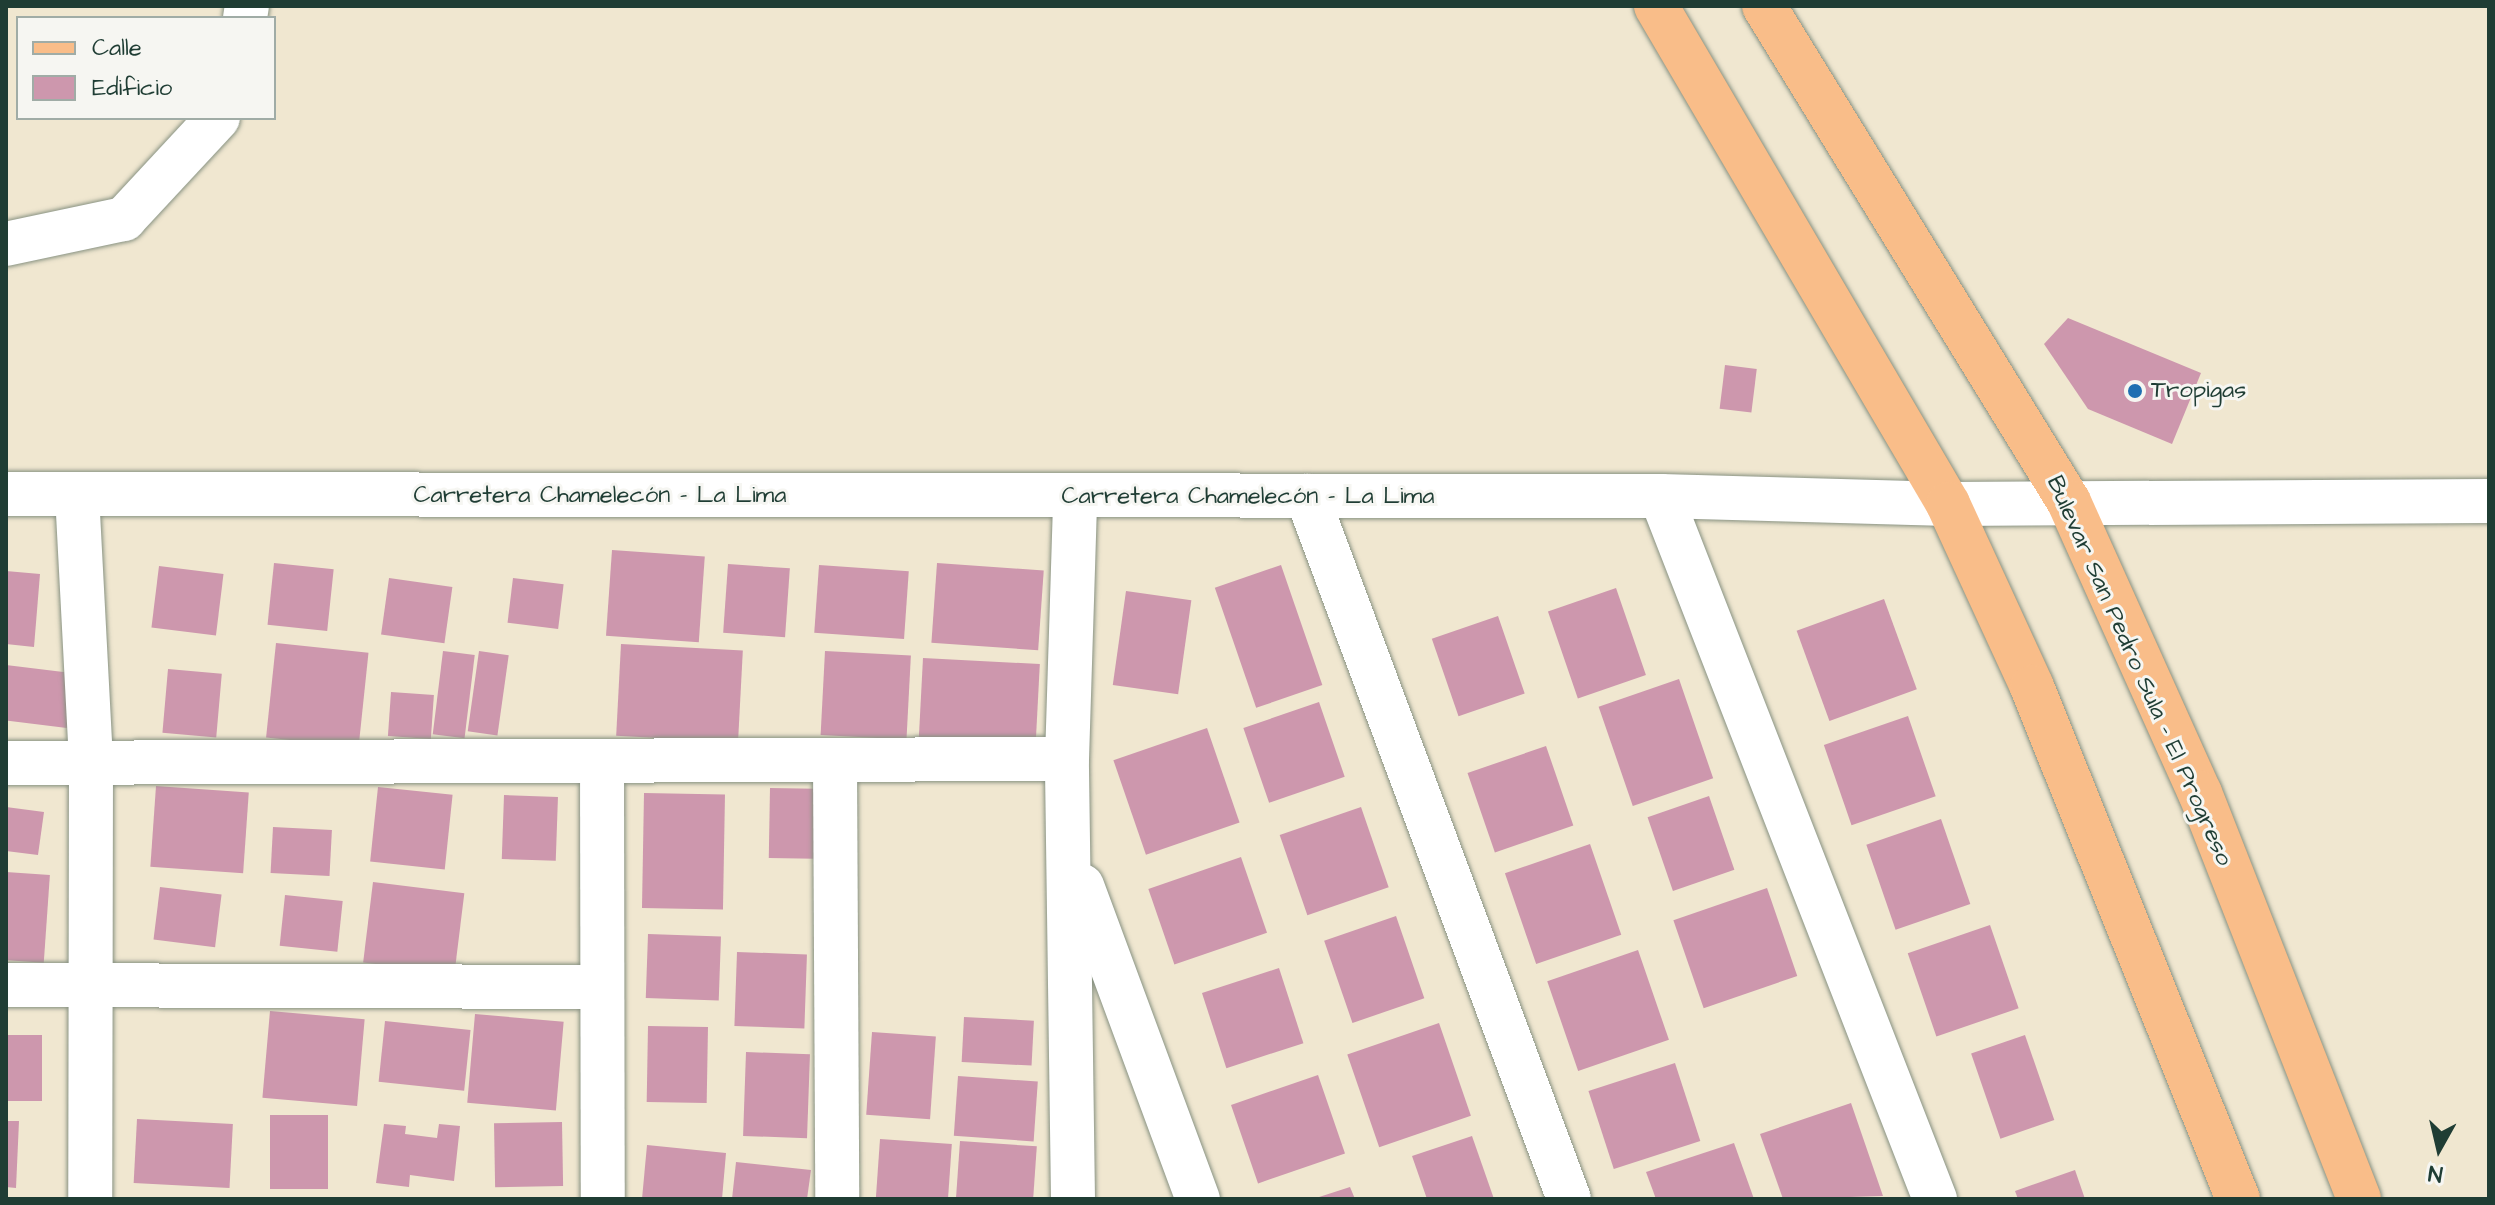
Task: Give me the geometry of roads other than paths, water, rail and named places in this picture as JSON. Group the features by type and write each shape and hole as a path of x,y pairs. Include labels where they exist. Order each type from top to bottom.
{"main road":[{"path":"1656,6 1948,504 2032,687 2238,1199"},
{"name":"Bulevar San Pedro Sula - El Progreso","path":"1764,6 2069,502 2200,793 2359,1199"}],"street":[{"path":"6,244 124,219 216,120"},
{"name":"Carretera Chamelecón - La Lima","path":"6,494 1075,498 1661,496 1948,504 2489,501"},
{"path":"77,494 91,763 94,985 90,1199"},
{"path":"1307,496 1569,1199"},
{"path":"1661,496 1935,1199"},
{"path":"1073,1199 1071,858 1067,759 1075,498"},
{"path":"6,763 1067,759"},
{"path":"602,761 600,987 603,1199"},
{"path":"835,762 837,1199"},
{"path":"1071,858 1198,1199"},
{"path":"6,985 600,987"}],"place":[{"name":"Tropigas","path":"2135,391"}]}
